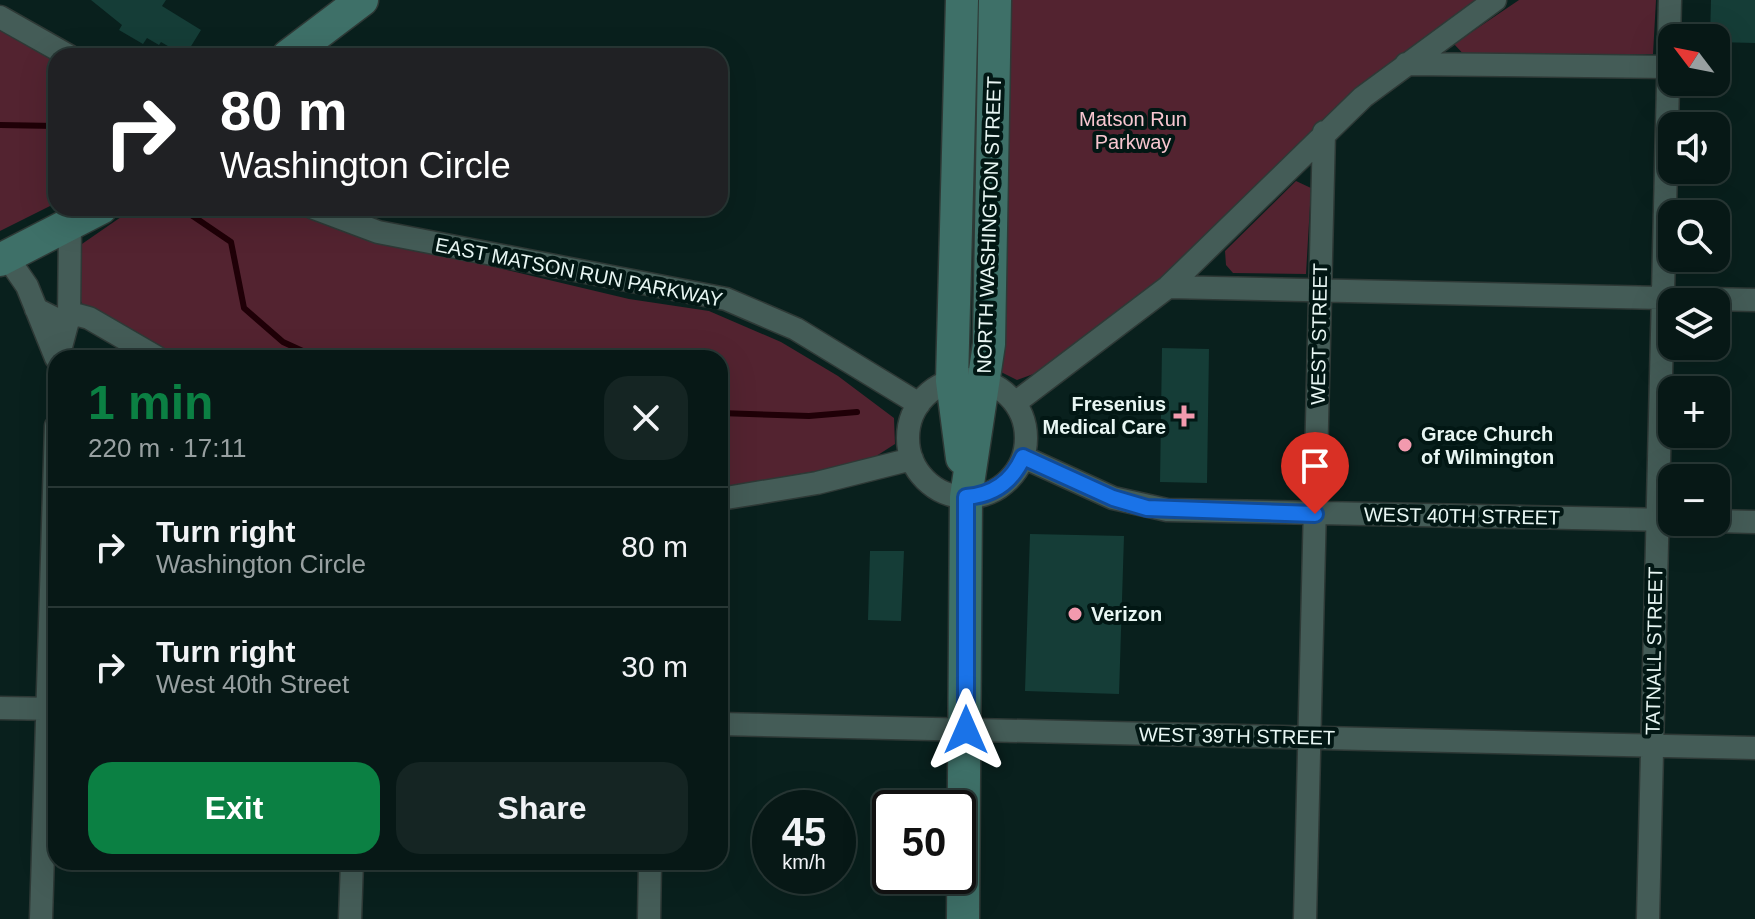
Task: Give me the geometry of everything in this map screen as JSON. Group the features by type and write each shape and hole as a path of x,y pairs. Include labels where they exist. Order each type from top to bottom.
{"main road":[{"path":"299,48 362,0"},
{"name":"NORTH WASHINGTON STREET","path":"962,0 952,381 966,497 963,919"},
{"name":"NORTH WASHINGTON STREET","path":"966,497 989,344 995,0"},
{"path":"7,266 88,216"}],"street":[{"path":"1015,403 1168,287 1249,211 1324,132 1406,64 1495,0"},
{"name":"TATNALL STREET","path":"1669,24 1670,0"},
{"path":"0,17 55,48"},
{"path":"1406,64 1658,67"},
{"name":"TATNALL STREET","path":"1663,288 1667,96"},
{"name":"WEST STREET","path":"1305,919 1324,132"},
{"name":"EAST MATSON RUN PARKWAY","path":"335,216 378,232 726,299 796,329 919,404"},
{"path":"59,350 69,317 70,227"},
{"path":"7,266 36,309 54,350"},
{"path":"1168,287 1658,297"},
{"path":"1730,299 1755,300"},
{"path":"36,309 60,321 69,317 89,318 144,350"},
{"name":"TATNALL STREET","path":"1664,360 1664,464"},
{"path":"952,381 985,382 1001,390 1015,403 1025,429 1023,457 1014,473 1001,486 985,494 966,497 933,486 912,459 909,431 919,404 934,390 952,381"},
{"name":"WEST 40TH STREET","path":"1023,457 1113,498 1147,508 1658,520"},
{"path":"728,498 817,483 912,459"},
{"path":"1730,521 1755,522"},
{"name":"TATNALL STREET","path":"1648,919 1652,746 1664,536"},
{"path":"0,708 48,709"},
{"name":"WEST 39TH STREET","path":"728,724 1755,748"},
{"path":"41,919 48,785"},
{"path":"350,919 352,870"},
{"path":"649,919 650,870"}],"green space":[{"name":"Matson Run Parkway","path":"1002,0 1482,0 1326,118 1250,199 1148,293 1050,368 1017,380 995,369"},
{"path":"1519,0 1656,0 1653,54 1468,59 1454,44"},
{"path":"0,17 48,50 48,207 0,231"},
{"path":"1296,181 1311,188 1306,274 1233,273 1226,265 1225,251"},
{"path":"122,216 309,216 342,231 629,299 709,311 781,342 838,376 894,418 895,444 867,462 728,487 728,350 143,350 89,318 78,295 79,246"}],"building":[{"path":"91,0 166,0 162,6 201,30 190,48 171,48 147,38 143,44 119,30 122,25"},
{"path":"1711,0 1755,0 1755,43 1730,42 1730,24 1710,24"},
{"name":"Fresenius Medical Care","path":"1162,348 1209,349 1207,483 1160,482"},
{"name":"Verizon","path":"1030,534 1124,536 1119,694 1025,691"},
{"path":"870,551 904,551 901,621 868,620"}],"waterway":[{"path":"0,125 48,126"},
{"path":"193,216 231,242 244,308 283,342 300,350"},
{"path":"728,413 809,416 857,412"}],"place":[{"name":"Fresenius Medical Care","path":"1184,416"},
{"name":"Grace Church of Wilmington","path":"1405,445"},
{"name":"Verizon","path":"1075,614"}],"route":[{"path":"966,730 966,497 976,497 1001,486 1014,473 1023,457 1113,498 1147,508 1315,514"}]}
